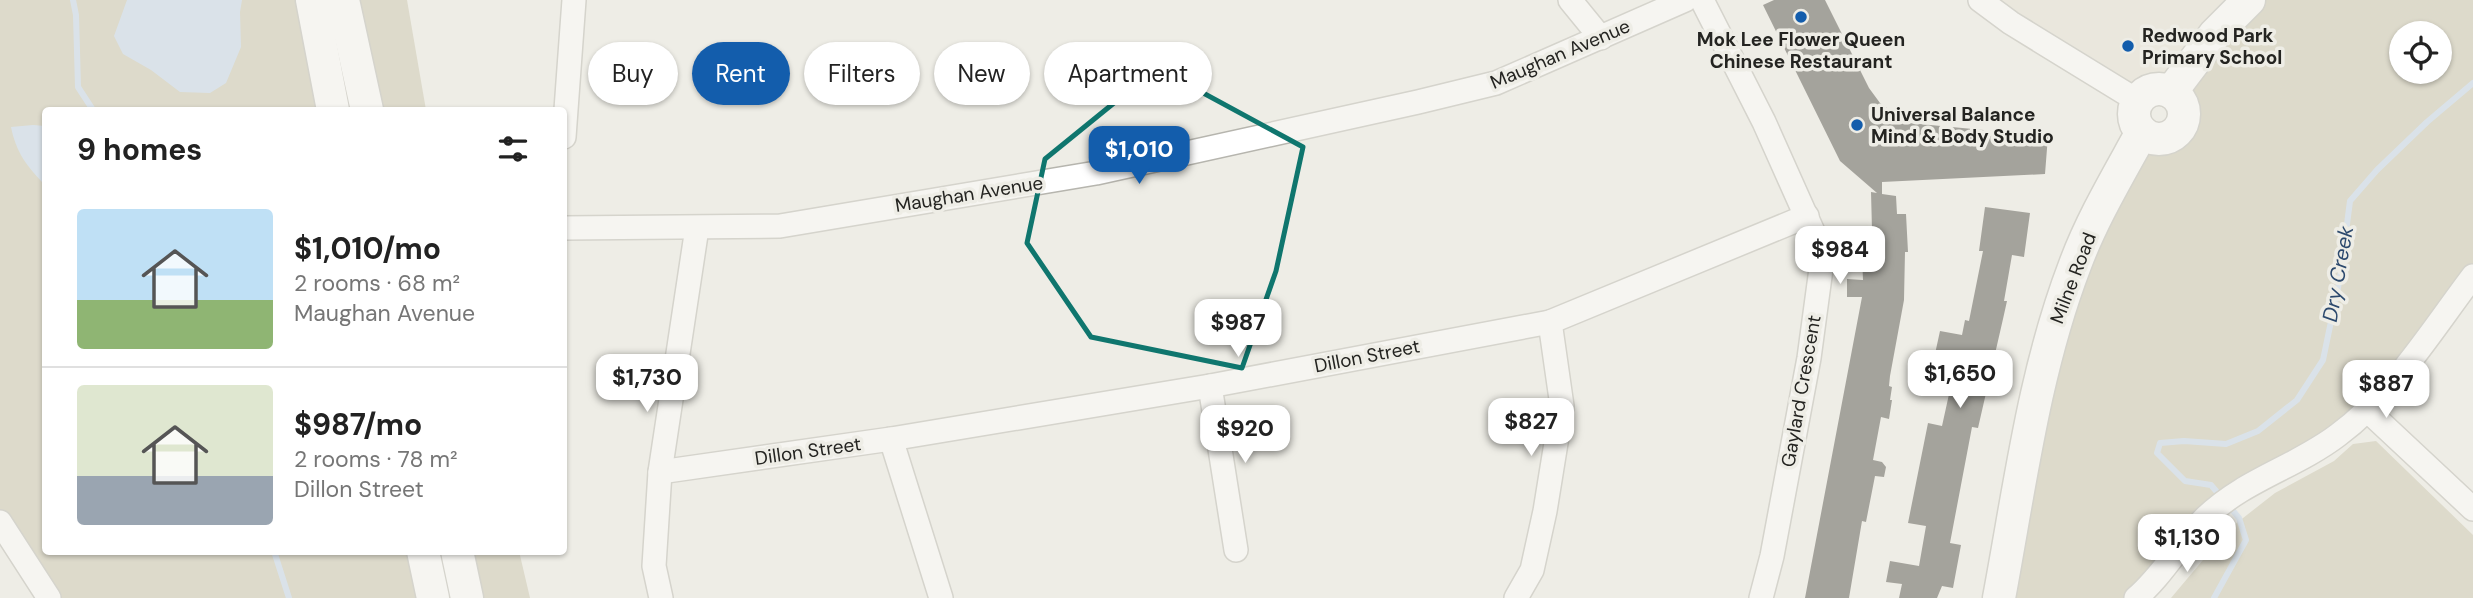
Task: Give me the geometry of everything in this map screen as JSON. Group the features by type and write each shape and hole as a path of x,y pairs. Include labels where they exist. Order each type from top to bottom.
{"main road":[{"path":"312,0 332,107"},
{"path":"343,0 366,107"},
{"path":"2171,92 2215,34 2249,0"},
{"path":"2164,89 2171,92 2182,104 2183,121 2180,129 2165,138 2157,139 2141,132 2134,117 2138,101 2150,91 2164,89"},
{"name":"Milne Road","path":"2001,598 2042,366 2060,306 2102,204 2141,132"},
{"path":"424,555 433,598"},
{"path":"458,555 467,598"}],"street":[{"path":"566,107 575,0"},
{"path":"1570,0 1601,38"},
{"name":"Maughan Avenue","path":"567,228 780,226 1096,173 1496,83 1685,0"},
{"name":"Gaylard Crescent","path":"1702,0 1764,122 1823,254 1809,358 1772,556 1761,598"},
{"path":"1980,0 2011,23 2138,101"},
{"name":"Dillon Street","path":"660,472 891,439 1210,386 1550,321 1807,216"},
{"path":"661,598 654,566 660,472 697,228"},
{"path":"2136,598 2206,517 2237,491 2329,441 2366,409 2391,384 2473,276"},
{"path":"1516,598 1532,570 1545,511 1562,406 1550,321"},
{"path":"1210,386 1237,550"},
{"path":"2366,409 2473,509"},
{"path":"891,439 941,598"},
{"path":"0,522 49,598"}],"highlighted area":[{"path":"1157,68 1303,147 1276,271 1242,368 1091,337 1027,243 1045,159"}],"shaded area":[{"path":"0,0 312,0 332,107 42,107 42,555 424,555 433,598 46,598 0,522"},
{"path":"352,0 407,0 425,107 373,107"},
{"name":"Redwood Park Primary School","path":"1980,0 2249,0 2157,89 2143,95"},
{"path":"2249,0 2473,0 2473,274 2366,409 2237,491 2136,598 2004,598 2042,366 2149,137 2167,137 2174,133 2182,122 2182,106 2178,97"},
{"path":"2376,441 2473,535 2473,598 2171,598 2229,529 2275,493 2334,461 2353,444"},
{"path":"467,555 520,555 530,598 476,598"}],"water":[{"path":"127,0 242,0 241,47 226,83 210,93 180,92 151,70 123,54 114,36"},
{"path":"42,126 42,182 23,159 11,127"}],"building":[{"path":"1774,0 1825,0 1869,88 1880,103 1909,123 2048,136 2045,174 1882,182 1882,194 1896,196 1897,214 1906,214 1908,252 1905,252 1904,300 1890,376 1892,400 1889,419 1881,417 1873,460 1882,462 1886,467 1884,477 1875,476 1866,522 1862,521 1849,598 1805,598 1862,297 1847,297 1847,279 1863,280 1861,230 1872,230 1871,192 1877,193 1840,161 1763,5"},
{"path":"1985,207 2030,213 2024,257 2012,255 2004,301 2007,301 1978,428 1972,427 1950,543 1961,545 1953,588 1942,586 1937,598 1899,598 1902,584 1886,582 1890,561 1919,566 1926,526 1908,523 1928,423 1942,426 1955,367 1933,363 1940,331 1962,335 1965,320 1969,321 1983,251 1979,251"}],"waterway":[{"name":"Dry Creek","path":"73,0 76,15 78,87 91,107"},
{"name":"Dry Creek","path":"2222,498 2211,485 2185,481 2157,453 2160,443 2184,441 2226,444 2258,431 2297,400 2323,360 2340,278 2350,201 2377,170 2427,122 2473,83"},
{"name":"Dry Creek","path":"2214,598 2246,540 2239,518 2229,506"},
{"name":"Dry Creek","path":"275,555 289,598"}],"place":[{"name":"Mok Lee Flower Queen Chinese Restaurant","path":"1801,17"},
{"name":"Redwood Park Primary School","path":"2128,46"},
{"name":"Universal Balance Mind & Body Studio","path":"1857,125"}]}
